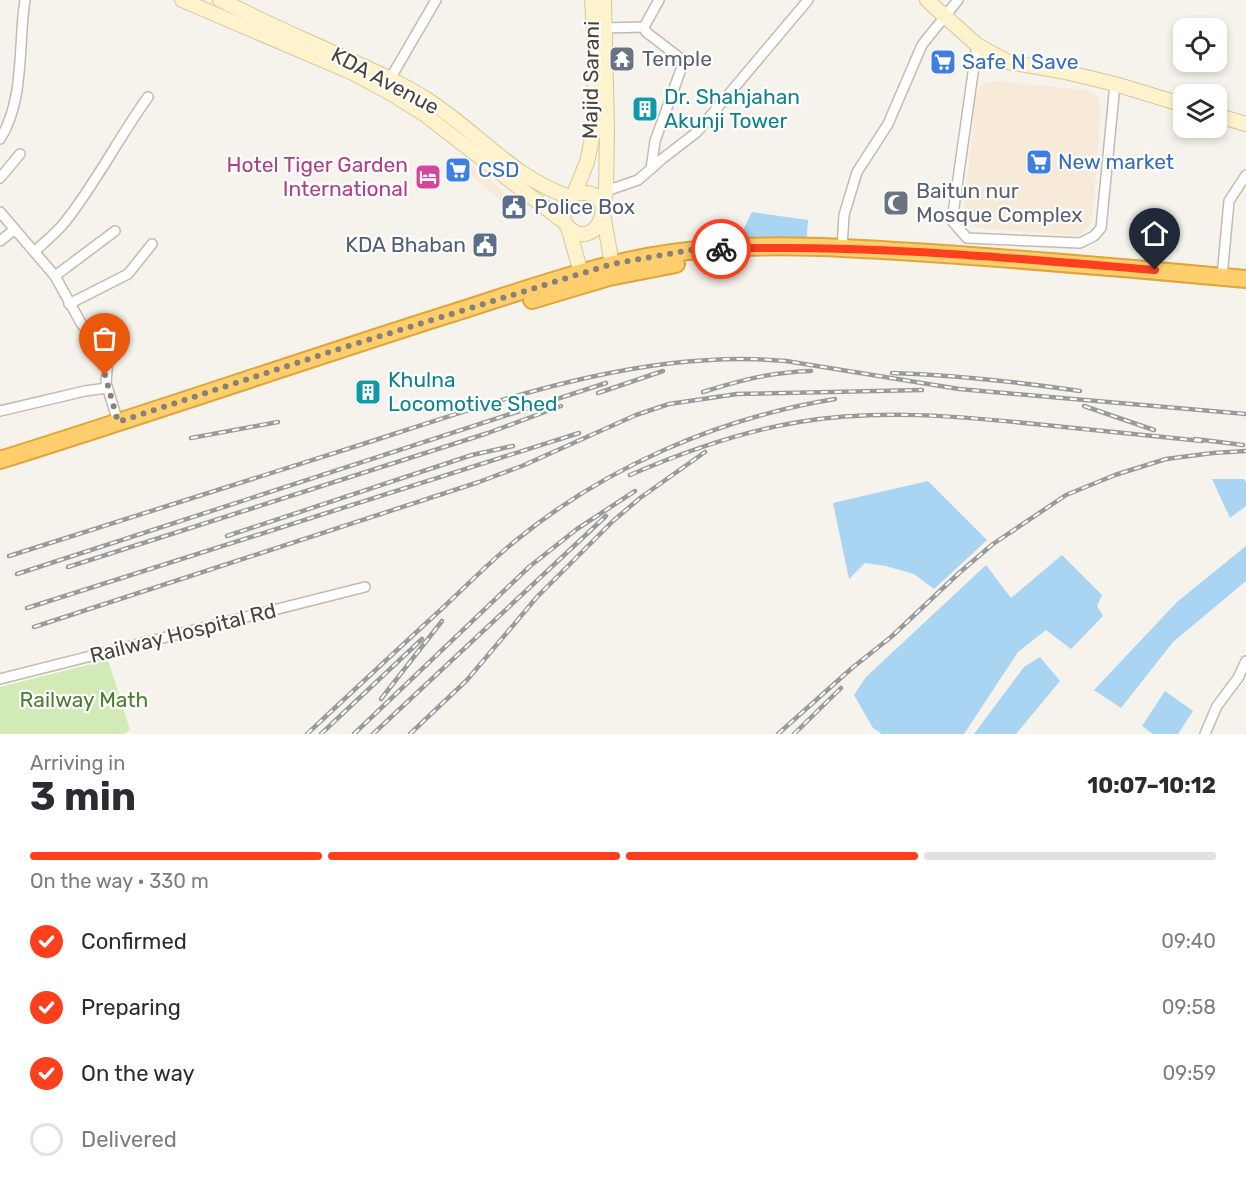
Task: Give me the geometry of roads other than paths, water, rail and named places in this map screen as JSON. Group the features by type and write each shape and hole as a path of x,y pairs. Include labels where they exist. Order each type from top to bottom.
{"highway":[{"path":"0,460 341,358 582,279 612,264 691,250 842,248 1112,266 1246,279"},
{"path":"582,279 694,261 766,258 907,261 1117,276 1246,290"},
{"path":"0,470 120,425"}],"main road":[{"path":"182,0 352,73 392,94 424,114 566,225 578,233 590,232 599,225 603,213 600,203 592,195 586,193 572,196 563,206 566,225 582,279"},
{"name":"KDA Avenue","path":"220,0 390,79 431,102 520,173 556,193 572,196"},
{"name":"Majid Sarani","path":"572,196 587,162 594,129 595,49 592,0"},
{"name":"Majid Sarani","path":"604,0 606,191 603,213 612,264"},
{"path":"927,0 977,45 1008,62 1061,71 1173,102"},
{"path":"1227,118 1246,124"}],"street":[{"path":"0,139 7,129 20,69 20,38 25,0"},
{"path":"390,79 436,0"},
{"path":"644,27 659,0"},
{"path":"606,191 638,180 698,132 808,0"},
{"path":"842,248 844,215 857,172 888,124 922,45 958,0"},
{"path":"604,28 644,27"},
{"path":"644,27 646,32 684,61 655,141 651,169"},
{"path":"977,45 952,221 967,238 1080,243 1094,236 1101,228 1115,84"},
{"path":"35,251 69,217 148,97"},
{"path":"0,178 21,154"},
{"path":"1222,277 1229,201 1246,175"},
{"path":"0,212 55,276 81,323 108,358 105,375 107,388 120,425"},
{"path":"0,241 14,230"},
{"path":"55,276 115,231"},
{"path":"963,255 967,238"},
{"path":"69,303 128,274 152,244"},
{"path":"0,411 107,388"},
{"name":"Railway Hospital Rd","path":"0,679 365,587"},
{"path":"1205,734 1217,706 1238,678 1246,661"}],"water":[{"path":"752,212 808,220 806,247 761,248 741,234"},
{"path":"1212,479 1244,479 1246,506 1230,518"},
{"path":"928,481 987,540 934,589 914,574 865,563 849,579 833,503"},
{"path":"1246,546 1246,581 1173,642 1121,708 1094,690 1177,602"},
{"path":"1062,555 1102,595 1097,606 1103,616 1071,649 1046,630 1018,652 964,734 882,734 873,728 854,695 866,677 986,565 1011,598"},
{"path":"1040,657 1060,681 1016,734 974,734 1024,667"},
{"path":"1165,691 1193,711 1178,734 1153,734 1142,726"}],"railway":[{"path":"9,556 518,395 625,370 678,362 732,359 786,361 959,389 1246,414"},
{"path":"598,393 663,371"},
{"path":"703,392 757,377 811,371"},
{"path":"892,373 986,379 1080,391"},
{"path":"17,574 606,383"},
{"path":"34,627 479,482 522,466 636,415 669,404 737,394 922,390"},
{"path":"307,734 505,549 549,515 586,491 665,449 706,433 749,419 835,399"},
{"path":"68,567 488,433 561,406"},
{"path":"1084,406 1154,430"},
{"path":"630,475 691,451 757,431 799,422 858,416 917,415 976,418 1202,441"},
{"path":"191,438 278,422"},
{"path":"27,608 579,433"},
{"path":"1195,439 1243,445"},
{"path":"227,536 472,455 513,446"},
{"path":"778,734 852,668 891,637 993,544 1066,495 1115,475 1166,459 1246,451"},
{"path":"410,734 467,680 537,597 613,521 640,498 705,452"},
{"path":"354,734 529,567 577,529 635,491"},
{"path":"373,734 606,516"},
{"path":"381,699 442,621"},
{"path":"321,734 422,639"},
{"path":"794,734 841,688"}],"place":[{"name":"Temple","path":"622,59"},
{"name":"Safe N Save","path":"943,62"},
{"name":"Dr. Shahjahan Akunji Tower","path":"645,109"},
{"name":"New market","path":"1039,162"},
{"name":"CSD","path":"458,170"},
{"name":"Hotel Tiger Garden International","path":"428,177"},
{"name":"Baitun nur Mosque Complex","path":"896,203"},
{"name":"Police Box","path":"514,207"},
{"name":"KDA Bhaban","path":"485,245"},
{"name":"Khulna Locomotive Shed","path":"368,392"}],"park label":[{"name":"Railway Math","path":"84,700"}]}
